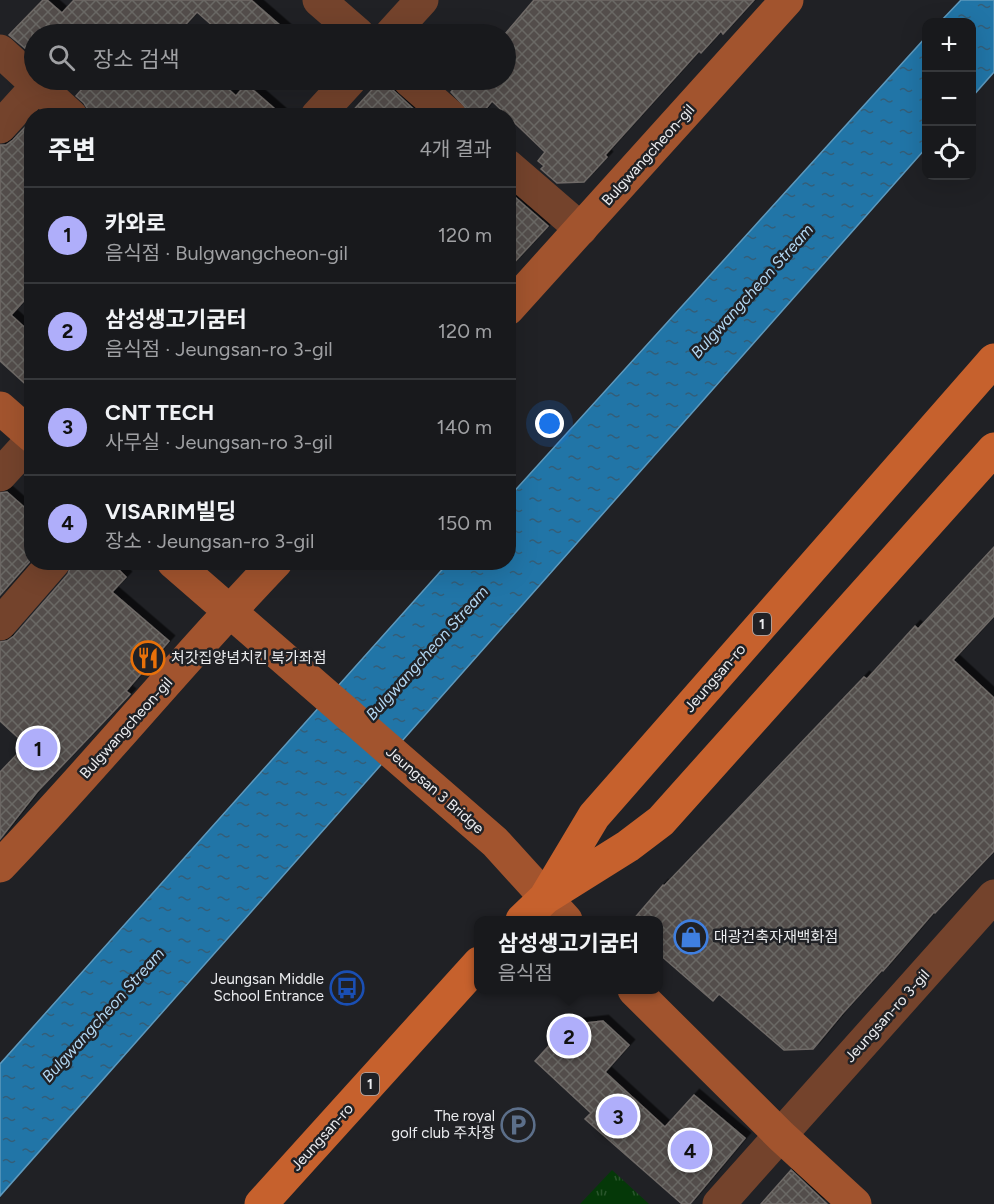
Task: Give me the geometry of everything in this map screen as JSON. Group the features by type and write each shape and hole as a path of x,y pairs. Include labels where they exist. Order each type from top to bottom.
{"main road":[{"name":"Jeungsan-ro","path":"556,909 594,816 994,360"},
{"name":"Jeungsan-ro","path":"536,916 556,909 628,846 662,821 991,458"},
{"name":"Jeungsan-ro","path":"261,1204 474,969"}],"street":[{"path":"319,0 347,24"},
{"path":"400,24 422,0"},
{"name":"Bulgwangcheon-gil","path":"516,300 787,0"},
{"path":"0,51 24,73"},
{"path":"0,127 34,90"},
{"path":"42,90 62,108"},
{"path":"324,108 341,90"},
{"path":"420,90 441,108"},
{"path":"516,173 581,229"},
{"path":"0,408 24,430"},
{"path":"0,475 24,447"},
{"path":"0,624 47,570"},
{"name":"Jeungsan 3 Bridge","path":"182,570 495,842 556,909"},
{"name":"Bulgwangcheon-gil","path":"0,866 268,570"},
{"name":"Jeungsan-ro 3-gil","path":"719,1204 994,896"},
{"path":"638,994 781,1136 855,1204"}],"green space":[{"path":"612,1170 649,1204 580,1204"}],"water":[{"path":"961,0 994,0 994,72 976,92 976,18 944,18"},
{"name":"Bulgwangcheon Stream","path":"922,41 922,153 0,1196 0,1064 442,570 516,570 516,489"}],"building":[{"path":"43,0 47,0 62,13 74,0 251,0 279,24 211,24 197,12 186,24 24,24 24,47 9,35"},
{"path":"534,0 754,0 723,34 721,31 701,53 699,51 605,155 607,157 584,182 557,183 541,169 544,166 538,161 545,152 516,124 516,108 499,108 492,101 486,108 466,108 451,92 453,90 516,90 516,24 514,24"},
{"path":"81,90 229,90 236,96 241,90 253,90 274,108 87,108 76,96"},
{"path":"372,90 393,90 412,108 355,108"},
{"path":"24,128 24,301 11,315 24,327 24,383 0,361 0,145 6,145"},
{"path":"516,198 548,226 516,260"},
{"path":"7,492 24,507 24,568 0,595 0,493"},
{"path":"994,547 994,616 953,660 994,698 994,851 934,912 813,1049 784,1050 719,994 713,1001 663,957 663,916 636,916 663,885 864,677 867,679 915,626 918,629"},
{"path":"69,570 119,570 126,577 112,592 169,641 126,691 130,694 37,792 0,839 0,772 26,745 0,721 0,642 7,641 14,636"},
{"path":"603,1021 629,1045 605,1072 665,1127 694,1095 745,1138 690,1204 682,1204 585,1119 591,1113 535,1061 568,1025"},
{"path":"791,1170 827,1204 761,1204"}],"place":[{"name":"처갓집양념치킨 북가좌점","path":"148,658"},
{"name":"카와로","path":"38,748"},
{"name":"대광건축자재백화점","path":"691,937"},
{"name":"Jeungsan Middle School Entrance","path":"347,988"},
{"name":"삼성생고기굼터","path":"569,1036"},
{"name":"CNT TECH","path":"618,1116"},
{"name":"The royal golf club 주차장","path":"518,1125"},
{"name":"VISARIM빌딩","path":"690,1150"}]}
